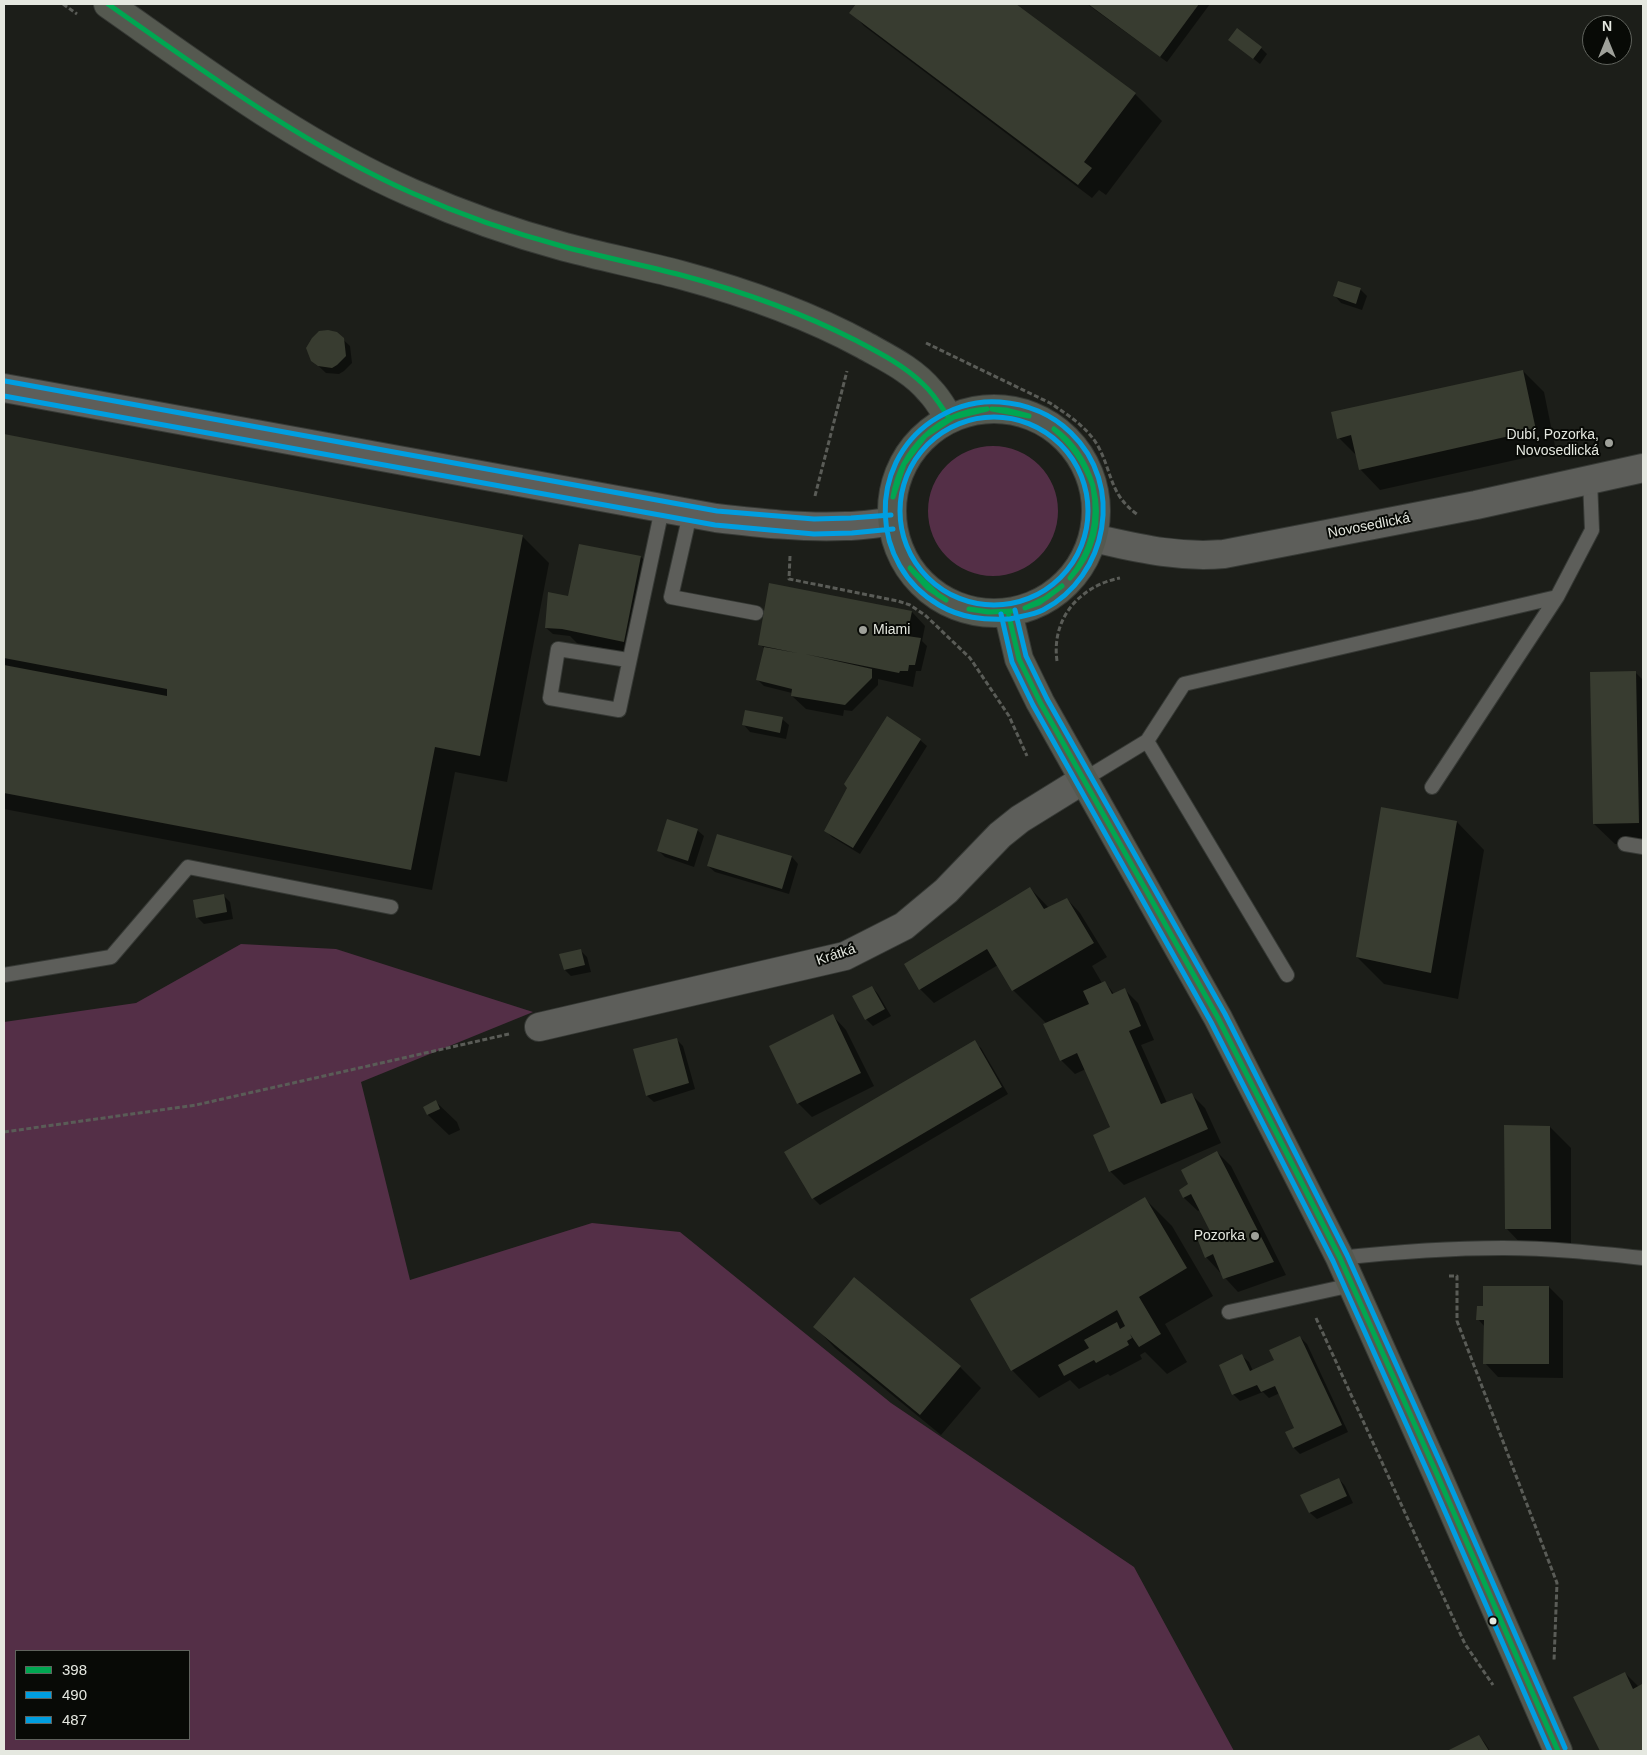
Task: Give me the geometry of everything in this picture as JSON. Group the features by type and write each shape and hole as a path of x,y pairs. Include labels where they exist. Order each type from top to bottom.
{"main road":[{"path":"108,4 266,114 324,148 400,188 456,212 515,233 690,278 731,290 804,316 839,332 897,363 929,389 949,418"},
{"path":"981,409 1015,410 1046,422 1072,444 1089,472 1097,505 1093,538 1081,565 1062,588 1037,604 1008,612 978,612 948,602 923,585 905,561 896,542 892,522 892,499 898,478 908,457 921,438 949,418 981,409"},
{"path":"1008,612 1019,659 1040,702 1218,1018 1340,1258 1558,1751"}],"street":[{"path":"4,388 690,514 756,523 799,525 848,526 892,522"},
{"name":"Novosedlická","path":"1093,538 1188,556 1224,554 1420,516 1643,468"},
{"name":"Krátká","path":"539,1027 845,956 904,926 946,891 1020,818 1083,780"}],"lane":[{"path":"1432,787 1557,597 1592,530 1590,480"},
{"path":"628,660 558,649 550,698 619,710 628,660 662,509"},
{"path":"690,514 671,597 756,613"},
{"path":"1083,780 1147,741 1184,684 1557,597"},
{"path":"1147,741 1287,975"},
{"path":"1625,844 1643,846"},
{"path":"4,975 112,957 188,866 391,907"},
{"path":"1340,1258 1403,1251 1504,1248 1565,1250 1643,1258"},
{"path":"1229,1312 1352,1285"}],"path":[{"path":"790,554 789,579 898,601 910,605 938,627 970,658 1009,716 1027,756"},
{"path":"4,1132 196,1105 539,1027"},
{"path":"1448,1276 1457,1276 1457,1321 1557,1583 1554,1662"},
{"path":"1306,1296 1465,1644 1497,1692"}],"shaded area":[{"path":"993,446 1006,447 1018,451 1039,465 1053,486 1057,498 1057,524 1053,536 1039,557 1018,571 1006,575 993,576 980,575 968,571 947,557 933,536 929,524 928,511 929,498 933,486 947,465 968,451 980,447"},
{"path":"241,944 336,949 533,1012 361,1082 410,1280 592,1223 680,1232 891,1403 1134,1567 1234,1751 4,1751 4,1022 136,1003"}],"building":[{"path":"856,4 1016,4 1136,93 1084,162 1092,168 1078,185 849,13"},
{"path":"1088,4 1199,4 1160,57"},
{"path":"1237,28 1262,47 1253,59 1228,40"},
{"path":"1338,281 1361,288 1356,304 1333,296"},
{"path":"319,331 337,332 344,338 346,356 332,368 318,366 311,361 306,348"},
{"path":"1523,370 1536,430 1359,470 1351,435 1337,439 1331,412"},
{"path":"4,434 523,535 480,756 435,747 411,870 4,793 4,665 167,696 167,689 4,658"},
{"path":"579,544 641,556 624,642 562,629 545,628 548,592 568,596"},
{"path":"769,583 912,611 907,636 921,638 915,665 909,665 908,671 900,671 899,673 805,654 872,669 872,678 845,705 791,696 792,689 756,680 764,647 797,653 758,645"},
{"path":"1636,671 1639,823 1593,824 1590,672"},
{"path":"745,710 783,717 780,733 742,725"},
{"path":"887,716 921,739 853,848 824,831 847,788 844,784"},
{"path":"1381,807 1457,821 1431,973 1356,957"},
{"path":"667,819 698,829 688,861 657,851"},
{"path":"717,834 792,856 782,889 707,866"},
{"path":"1030,887 1044,909 1067,898 1094,943 1012,991 987,949 919,990 904,964"},
{"path":"224,894 227,912 196,918 193,900"},
{"path":"581,949 585,965 564,970 559,954"},
{"path":"1105,981 1112,994 1125,988 1141,1026 1129,1031 1161,1104 1192,1093 1208,1129 1109,1172 1093,1135 1110,1127 1077,1053 1060,1061 1043,1024 1089,1004 1083,991"},
{"path":"872,986 885,1009 865,1020 852,996"},
{"path":"833,1014 861,1073 797,1104 769,1046"},
{"path":"677,1038 689,1083 646,1096 633,1049"},
{"path":"975,1040 1002,1087 812,1199 784,1152"},
{"path":"436,1100 440,1109 427,1115 423,1107"},
{"path":"1504,1125 1550,1126 1551,1229 1505,1229"},
{"path":"1217,1151 1274,1262 1223,1279 1213,1254 1205,1258 1197,1238 1210,1231 1191,1194 1183,1198 1179,1190 1188,1184 1181,1170"},
{"path":"1145,1197 1187,1268 1139,1297 1161,1334 1139,1347 1130,1334 1132,1338 1127,1341 1129,1345 1096,1363 1094,1360 1064,1376 1058,1365 1089,1348 1084,1340 1117,1322 1120,1329 1125,1326 1117,1310 1011,1371 970,1299"},
{"path":"854,1277 961,1366 920,1415 813,1327"},
{"path":"1483,1286 1549,1286 1549,1364 1483,1364 1484,1320 1476,1320 1477,1306 1483,1306"},
{"path":"1300,1336 1342,1425 1293,1448 1285,1432 1294,1428 1275,1386 1261,1392 1257,1385 1232,1395 1219,1365 1242,1354 1250,1371 1274,1360 1269,1350"},
{"path":"1339,1478 1347,1496 1309,1513 1300,1495"},
{"path":"1625,1672 1633,1689 1642,1684 1643,1687 1643,1751 1600,1751 1573,1697"},
{"path":"1479,1735 1489,1751 1447,1751"}],"transit line":[{"name":"398","path":"108,4 255,106 371,174 431,201 507,230 565,247 703,281 748,295 813,320 873,349 908,371 931,392 949,418"},
{"name":"487","path":"5,381 717,511 814,519 891,515"},
{"name":"490","path":"4,396 715,525 814,534 893,529"},
{"name":"490","path":"1008,619 990,619 964,615 939,605 916,587 900,566 889,541 885,514 887,488 896,463 911,440 932,421 956,408 973,403 1010,403 1038,411 1056,420 1071,433 1088,454 1099,478 1103,503 1102,528 1095,553 1082,575 1065,595 1043,610 1010,619"},
{"name":"398","path":"893,497 897,480 904,464 913,449 925,436 953,417 987,409"},
{"name":"398","path":"893,497 904,464 925,436 954,417 987,409"},
{"name":"398","path":"992,409 1029,416"},
{"name":"398","path":"992,409 1006,410 1029,416"},
{"name":"487","path":"994,417 1021,421 1046,433 1060,445 1072,459 1084,484 1088,511 1084,538 1072,563 1060,577 1046,589 1021,601 994,605 967,601 942,589 928,577 916,563 904,538 900,511 904,484 916,459 928,445 942,433 967,421 994,417"},
{"name":"398","path":"1054,429 1068,441 1078,454 1087,469 1093,486"},
{"name":"398","path":"1054,429 1078,455 1093,486"},
{"name":"398","path":"1070,578 1084,557 1092,535 1095,511 1093,487"},
{"name":"398","path":"1070,578 1085,558 1094,536 1096,499 1093,487"},
{"name":"398","path":"910,568 938,595 946,600"},
{"name":"398","path":"910,568 928,588 946,600"},
{"name":"398","path":"1025,608 1046,598 1062,586"},
{"name":"398","path":"1025,608 1039,603 1062,586"},
{"name":"398","path":"969,609 990,612 1012,611"},
{"name":"398","path":"969,609 988,612 1012,611"},
{"name":"487","path":"1015,610 1026,656 1047,699 1225,1014 1347,1255 1565,1748"},
{"name":"398","path":"1008,612 1019,659 1040,702 1218,1018 1340,1258 1558,1751"},
{"name":"490","path":"1001,614 1012,662 1033,705 1211,1022 1333,1261 1550,1751"}],"place":[{"name":"Dubí, Pozorka, Novosedlická","path":"1609,443"},
{"name":"Miami","path":"863,630"},
{"name":"Pozorka","path":"1255,1236"}]}
